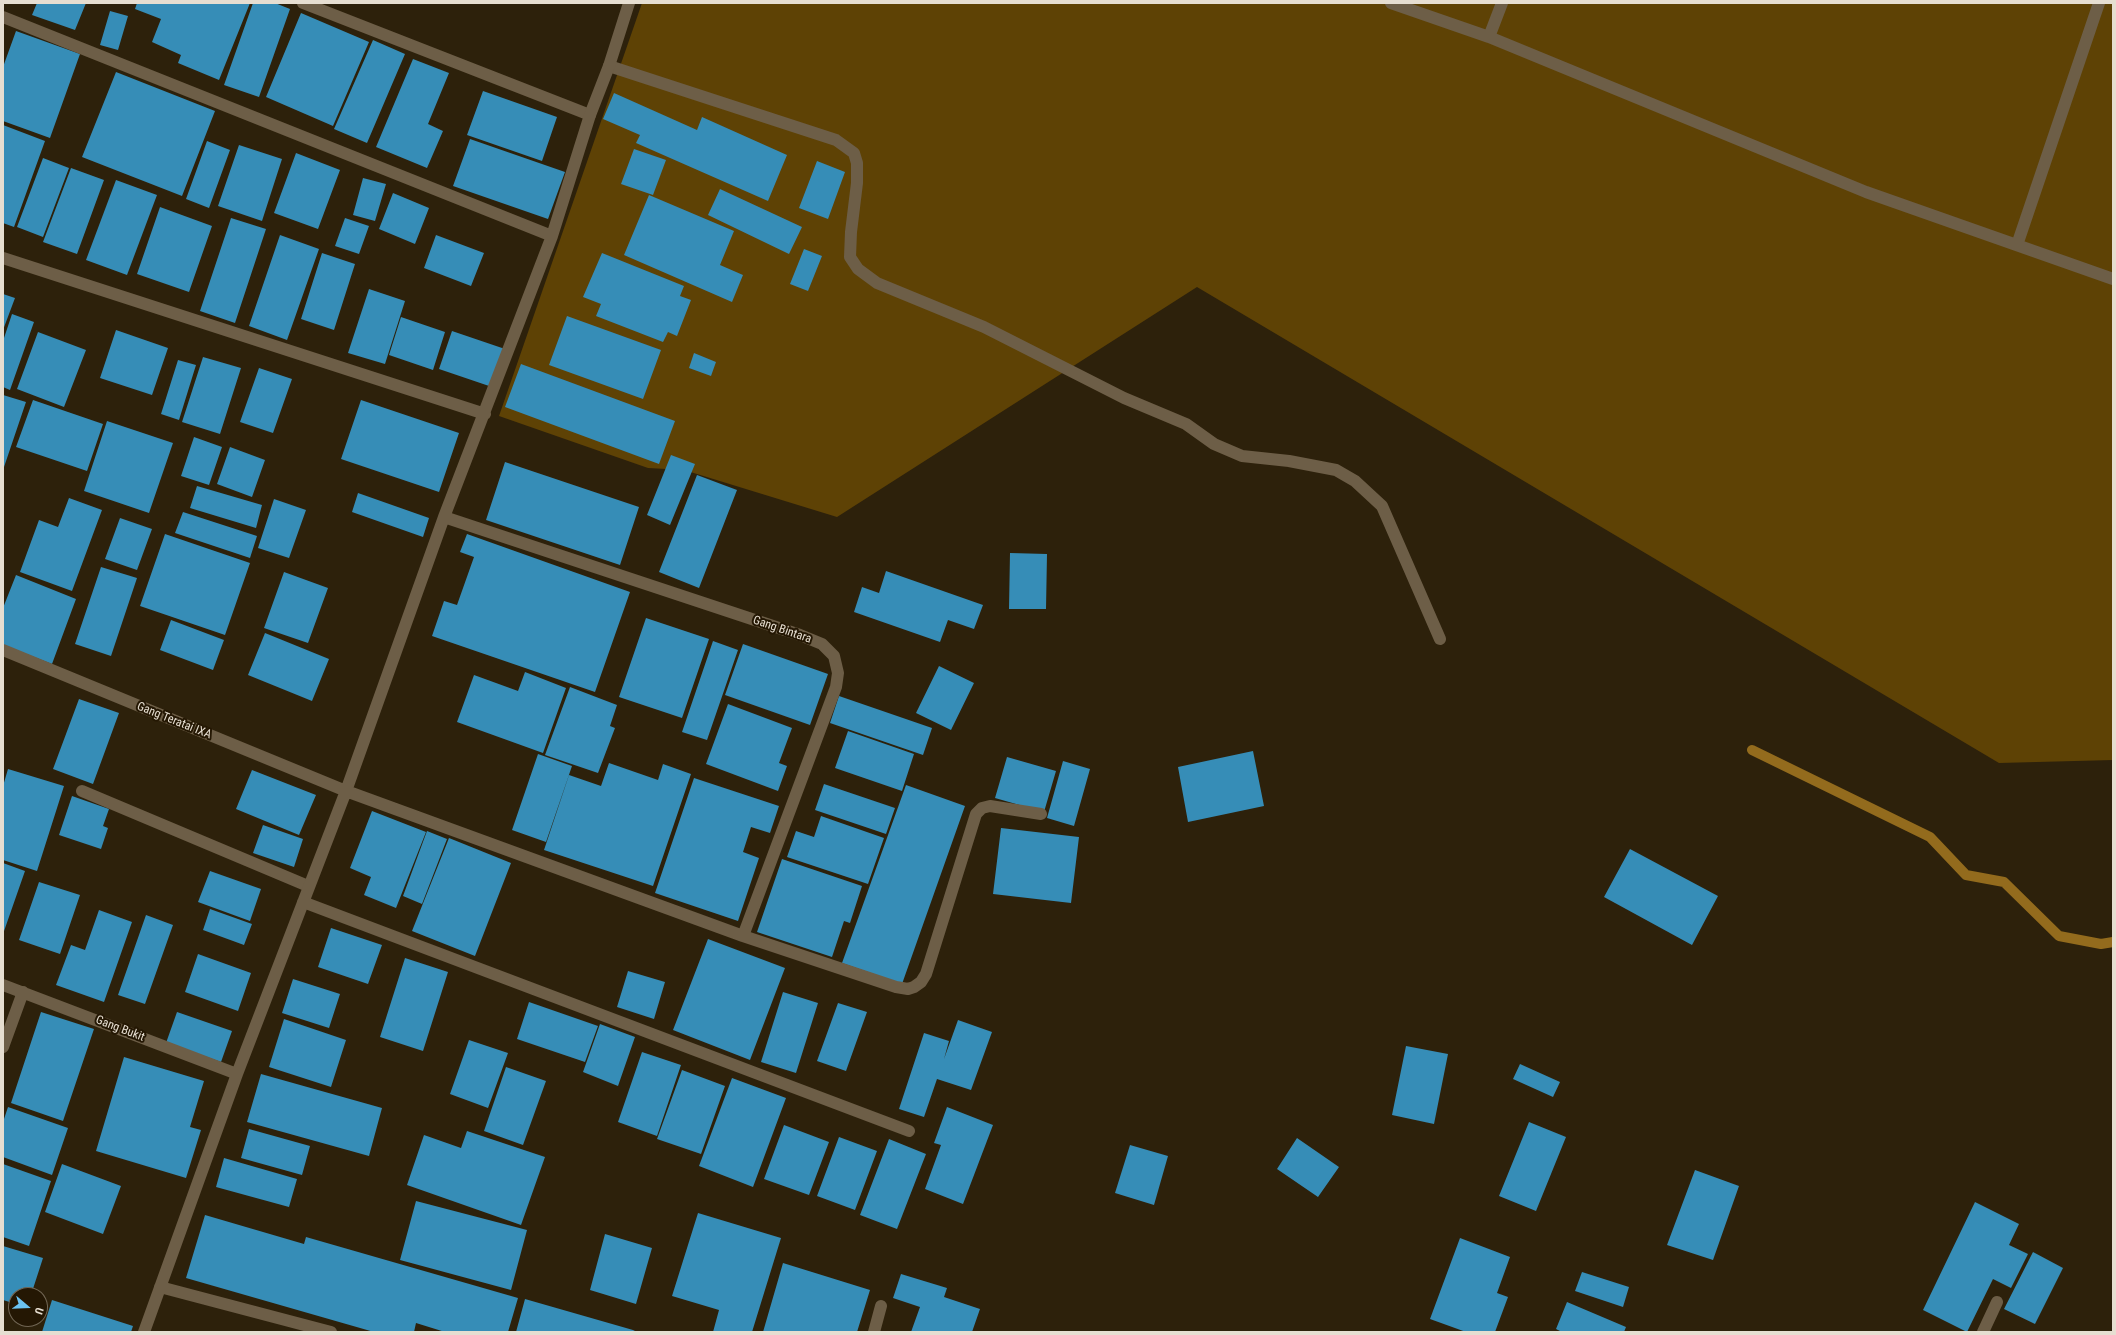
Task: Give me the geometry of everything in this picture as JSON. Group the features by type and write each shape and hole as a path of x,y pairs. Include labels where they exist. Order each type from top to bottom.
{"street":[{"path":"303,3 590,115"},
{"path":"144,1332 237,1074 304,902 308,886 346,792 444,517 485,414 552,236 590,115 609,66 629,3"},
{"path":"1391,3 1489,37 1866,192 2113,279"},
{"path":"1489,37 1502,3"},
{"path":"2017,245 2099,3"},
{"path":"3,17 552,236"},
{"path":"609,66 836,140 854,153 857,163 857,183 850,232 850,257 858,270 877,283 984,327 1124,398 1186,424 1214,444 1242,456 1289,460 1336,470 1355,481 1382,506 1440,639"},
{"path":"3,258 485,414"},
{"name":"Gang Bintara","path":"444,517 800,635 822,644 834,656 838,673 836,687 743,936"},
{"name":"Gang Teratai IXA","path":"3,650 346,792 743,936 896,987 908,989 921,982 926,974 976,814 982,808 990,806 1041,814"},
{"path":"82,791 308,886"},
{"path":"304,902 909,1131"},
{"name":"Gang Bukit","path":"3,985 237,1074"},
{"path":"3,1047 23,992"},
{"path":"160,1287 331,1332"},
{"path":"1983,1332 1997,1302"},
{"path":"874,1332 881,1306"}],"shaded area":[{"path":"642,3 2113,3 2113,760 1999,763 1197,287 837,517 684,470 648,468 499,416"}],"building":[{"path":"37,3 86,3 75,30 32,15"},
{"path":"137,3 250,3 219,80 178,63 181,55 152,42 161,19 135,9"},
{"path":"253,3 275,3 290,9 259,97 224,85"},
{"path":"110,11 128,16 118,50 100,45"},
{"path":"301,13 369,42 333,126 266,97"},
{"path":"16,31 80,54 50,138 3,121 3,67"},
{"path":"373,40 405,54 367,143 334,129"},
{"path":"413,59 449,73 428,124 443,131 427,168 376,147"},
{"path":"116,72 215,111 182,196 82,157"},
{"path":"483,91 557,117 542,161 467,135"},
{"path":"614,93 697,130 702,117 787,155 768,201 636,143 640,135 603,119"},
{"path":"3,125 45,141 14,227 3,223"},
{"path":"470,139 565,172 548,219 453,186"},
{"path":"207,141 230,150 209,208 186,199"},
{"path":"239,145 282,159 262,221 218,206"},
{"path":"634,149 666,160 653,195 621,184"},
{"path":"296,153 340,170 318,229 274,213"},
{"path":"43,158 69,168 43,237 17,227"},
{"path":"817,161 845,172 828,219 799,208"},
{"path":"71,168 104,180 77,254 43,242"},
{"path":"363,178 386,184 375,221 353,215"},
{"path":"116,180 157,195 127,275 86,260"},
{"path":"720,189 802,227 789,254 708,215"},
{"path":"393,193 429,208 415,244 379,229"},
{"path":"649,195 734,231 720,265 743,275 732,302 624,255"},
{"path":"160,207 212,226 189,292 137,274"},
{"path":"231,218 266,229 235,323 200,311"},
{"path":"345,218 369,226 359,254 335,246"},
{"path":"280,235 319,249 287,340 249,326"},
{"path":"436,235 484,253 471,286 424,268"},
{"path":"804,249 822,256 808,291 790,284"},
{"path":"322,253 355,264 334,330 301,319"},
{"path":"602,253 684,286 680,296 691,300 677,336 668,332 663,342 596,316 601,304 583,297"},
{"path":"369,289 405,301 385,364 348,353"},
{"path":"3,294 15,298 3,330"},
{"path":"12,314 34,322 10,390 3,387 3,341"},
{"path":"567,316 661,350 643,399 549,365"},
{"path":"401,317 445,332 433,370 389,355"},
{"path":"116,330 168,348 152,395 100,378"},
{"path":"452,331 505,349 492,387 439,369"},
{"path":"38,332 86,350 64,407 17,389"},
{"path":"694,353 716,362 711,376 689,368"},
{"path":"203,357 241,368 220,434 182,422"},
{"path":"178,360 196,365 179,420 161,414"},
{"path":"521,364 675,421 659,464 505,407"},
{"path":"259,368 292,379 273,433 240,422"},
{"path":"3,395 26,402 3,470"},
{"path":"33,400 103,424 87,471 16,447"},
{"path":"361,400 459,433 439,492 341,459"},
{"path":"107,421 173,443 149,513 84,491"},
{"path":"194,437 222,447 209,485 181,476"},
{"path":"230,447 265,460 252,497 217,484"},
{"path":"671,455 695,464 670,525 647,515"},
{"path":"505,462 639,507 620,565 486,520"},
{"path":"697,475 737,490 699,588 659,572"},
{"path":"197,486 262,505 256,528 190,508"},
{"path":"358,493 429,518 423,537 352,512"},
{"path":"69,498 102,510 72,591 20,572 39,520 58,527"},
{"path":"274,499 306,510 289,558 258,548"},
{"path":"183,512 257,536 250,558 175,533"},
{"path":"120,518 152,529 137,570 105,559"},
{"path":"165,534 250,563 225,635 140,606"},
{"path":"467,534 630,592 595,692 432,636 444,601 457,605 474,557 460,552"},
{"path":"1010,553 1047,554 1046,609 1009,609"},
{"path":"101,567 137,578 111,656 75,644"},
{"path":"886,571 983,605 974,629 948,620 940,642 854,612 862,587 879,593"},
{"path":"284,572 328,588 308,643 264,628"},
{"path":"16,575 76,599 52,664 3,645 3,608"},
{"path":"646,618 709,639 682,718 619,697"},
{"path":"171,620 224,640 213,670 160,650"},
{"path":"265,633 329,659 312,701 248,675"},
{"path":"713,641 738,650 707,740 682,732"},
{"path":"743,644 828,674 810,725 725,695"},
{"path":"939,666 974,683 951,730 916,713"},
{"path":"525,672 566,688 543,753 457,722 474,675 518,691"},
{"path":"570,687 617,705 610,726 615,728 598,773 545,755"},
{"path":"839,696 932,728 923,755 830,723"},
{"path":"79,699 119,713 93,784 53,769"},
{"path":"728,704 792,728 779,763 787,766 778,791 706,764"},
{"path":"848,731 914,754 902,791 835,768"},
{"path":"1253,751 1264,806 1188,822 1178,767"},
{"path":"538,754 572,766 546,842 512,830"},
{"path":"1007,757 1056,771 1044,812 995,798"},
{"path":"1063,761 1090,769 1074,826 1047,818"},
{"path":"609,763 658,780 663,764 691,774 653,886 544,850 569,775 601,786"},
{"path":"8,769 64,786 37,871 3,860 3,786"},
{"path":"252,770 316,795 299,835 236,809"},
{"path":"694,778 779,806 770,833 751,827 743,852 759,858 738,921 655,893"},
{"path":"824,784 895,808 886,834 815,810"},
{"path":"906,785 965,806 902,984 842,963"},
{"path":"72,796 109,809 103,826 108,828 101,849 59,835"},
{"path":"372,811 426,832 396,908 364,895 371,877 350,868"},
{"path":"821,816 884,838 868,884 787,857 796,831 814,837"},
{"path":"263,825 303,839 294,867 253,853"},
{"path":"1001,828 1079,837 1071,903 993,894"},
{"path":"427,831 447,839 422,904 403,896"},
{"path":"449,838 511,863 475,956 412,931"},
{"path":"1630,849 1718,896 1692,945 1604,897"},
{"path":"782,859 862,886 850,923 844,921 832,957 757,932"},
{"path":"3,863 25,871 3,934"},
{"path":"210,871 261,889 250,921 198,902"},
{"path":"39,882 80,895 60,954 19,940"},
{"path":"210,909 252,924 244,945 203,930"},
{"path":"99,910 132,922 104,1002 56,985 71,945 85,950"},
{"path":"146,915 173,925 145,1004 118,995"},
{"path":"331,928 382,945 368,984 318,967"},
{"path":"708,939 785,968 750,1060 673,1030"},
{"path":"198,954 251,973 238,1011 185,992"},
{"path":"405,958 448,972 423,1051 380,1037"},
{"path":"628,971 665,982 654,1019 617,1007"},
{"path":"293,979 340,994 329,1028 282,1013"},
{"path":"783,992 818,1003 796,1073 761,1062"},
{"path":"529,1002 598,1026 585,1062 517,1039"},
{"path":"838,1003 867,1012 846,1071 817,1061"},
{"path":"41,1012 94,1029 63,1121 11,1103"},
{"path":"177,1012 232,1031 221,1062 166,1043"},
{"path":"284,1019 346,1040 331,1087 269,1067"},
{"path":"958,1020 992,1032 971,1090 937,1079 924,1117 899,1109 924,1033 949,1041 944,1059"},
{"path":"600,1024 635,1037 618,1086 583,1072"},
{"path":"469,1040 508,1053 488,1108 450,1094"},
{"path":"1406,1046 1448,1054 1434,1124 1392,1115"},
{"path":"642,1052 681,1065 657,1136 618,1122"},
{"path":"124,1057 204,1081 190,1127 201,1130 186,1178 96,1151"},
{"path":"1520,1064 1560,1082 1553,1097 1513,1079"},
{"path":"506,1067 546,1081 523,1145 484,1131"},
{"path":"682,1070 725,1086 701,1154 657,1139"},
{"path":"261,1074 382,1108 369,1156 247,1122"},
{"path":"732,1078 786,1098 753,1187 699,1166"},
{"path":"8,1107 68,1128 52,1175 3,1157 3,1122"},
{"path":"947,1107 993,1125 963,1204 925,1189 941,1145 934,1143"},
{"path":"1529,1122 1566,1137 1536,1211 1499,1196"},
{"path":"784,1125 829,1142 809,1195 764,1179"},
{"path":"249,1129 310,1146 302,1175 241,1158"},
{"path":"467,1131 545,1157 521,1225 407,1185 424,1135 461,1148"},
{"path":"839,1137 877,1151 855,1210 817,1196"},
{"path":"1297,1138 1339,1167 1318,1197 1277,1169"},
{"path":"889,1139 926,1154 897,1229 860,1215"},
{"path":"1130,1145 1168,1156 1154,1205 1115,1193"},
{"path":"224,1158 297,1179 289,1207 216,1187"},
{"path":"3,1164 51,1181 29,1246 3,1237"},
{"path":"62,1164 121,1186 103,1234 45,1212"},
{"path":"1695,1170 1739,1186 1713,1260 1667,1245"},
{"path":"416,1201 527,1230 511,1290 400,1260"},
{"path":"1975,1202 2019,1224 2009,1245 2028,1254 2011,1288 1993,1279 1967,1332 1923,1310"},
{"path":"698,1213 781,1238 752,1332 713,1332 719,1310 672,1296"},
{"path":"205,1215 304,1244 306,1237 518,1298 508,1332 445,1332 416,1323 414,1332 374,1332 186,1278"},
{"path":"605,1234 652,1248 636,1304 590,1290"},
{"path":"1460,1238 1510,1257 1497,1293 1508,1297 1495,1332 1466,1332 1430,1319"},
{"path":"3,1246 43,1258 34,1287 8,1287 8,1302 3,1300"},
{"path":"2033,1252 2063,1268 2035,1324 2004,1309"},
{"path":"783,1263 870,1290 857,1332 763,1332"},
{"path":"1582,1272 1629,1287 1623,1307 1575,1291"},
{"path":"901,1274 947,1288 944,1297 980,1309 972,1332 911,1332 920,1307 893,1298"},
{"path":"525,1299 633,1330 637,1332 516,1332"},
{"path":"52,1300 133,1326 131,1332 42,1332 44,1327 48,1327 48,1313"},
{"path":"1567,1302 1626,1327 1624,1332 1562,1332 1556,1329"}],"waterway":[{"path":"1752,750 1930,837 1966,875 2004,882 2059,936 2101,944 2113,942"}]}
